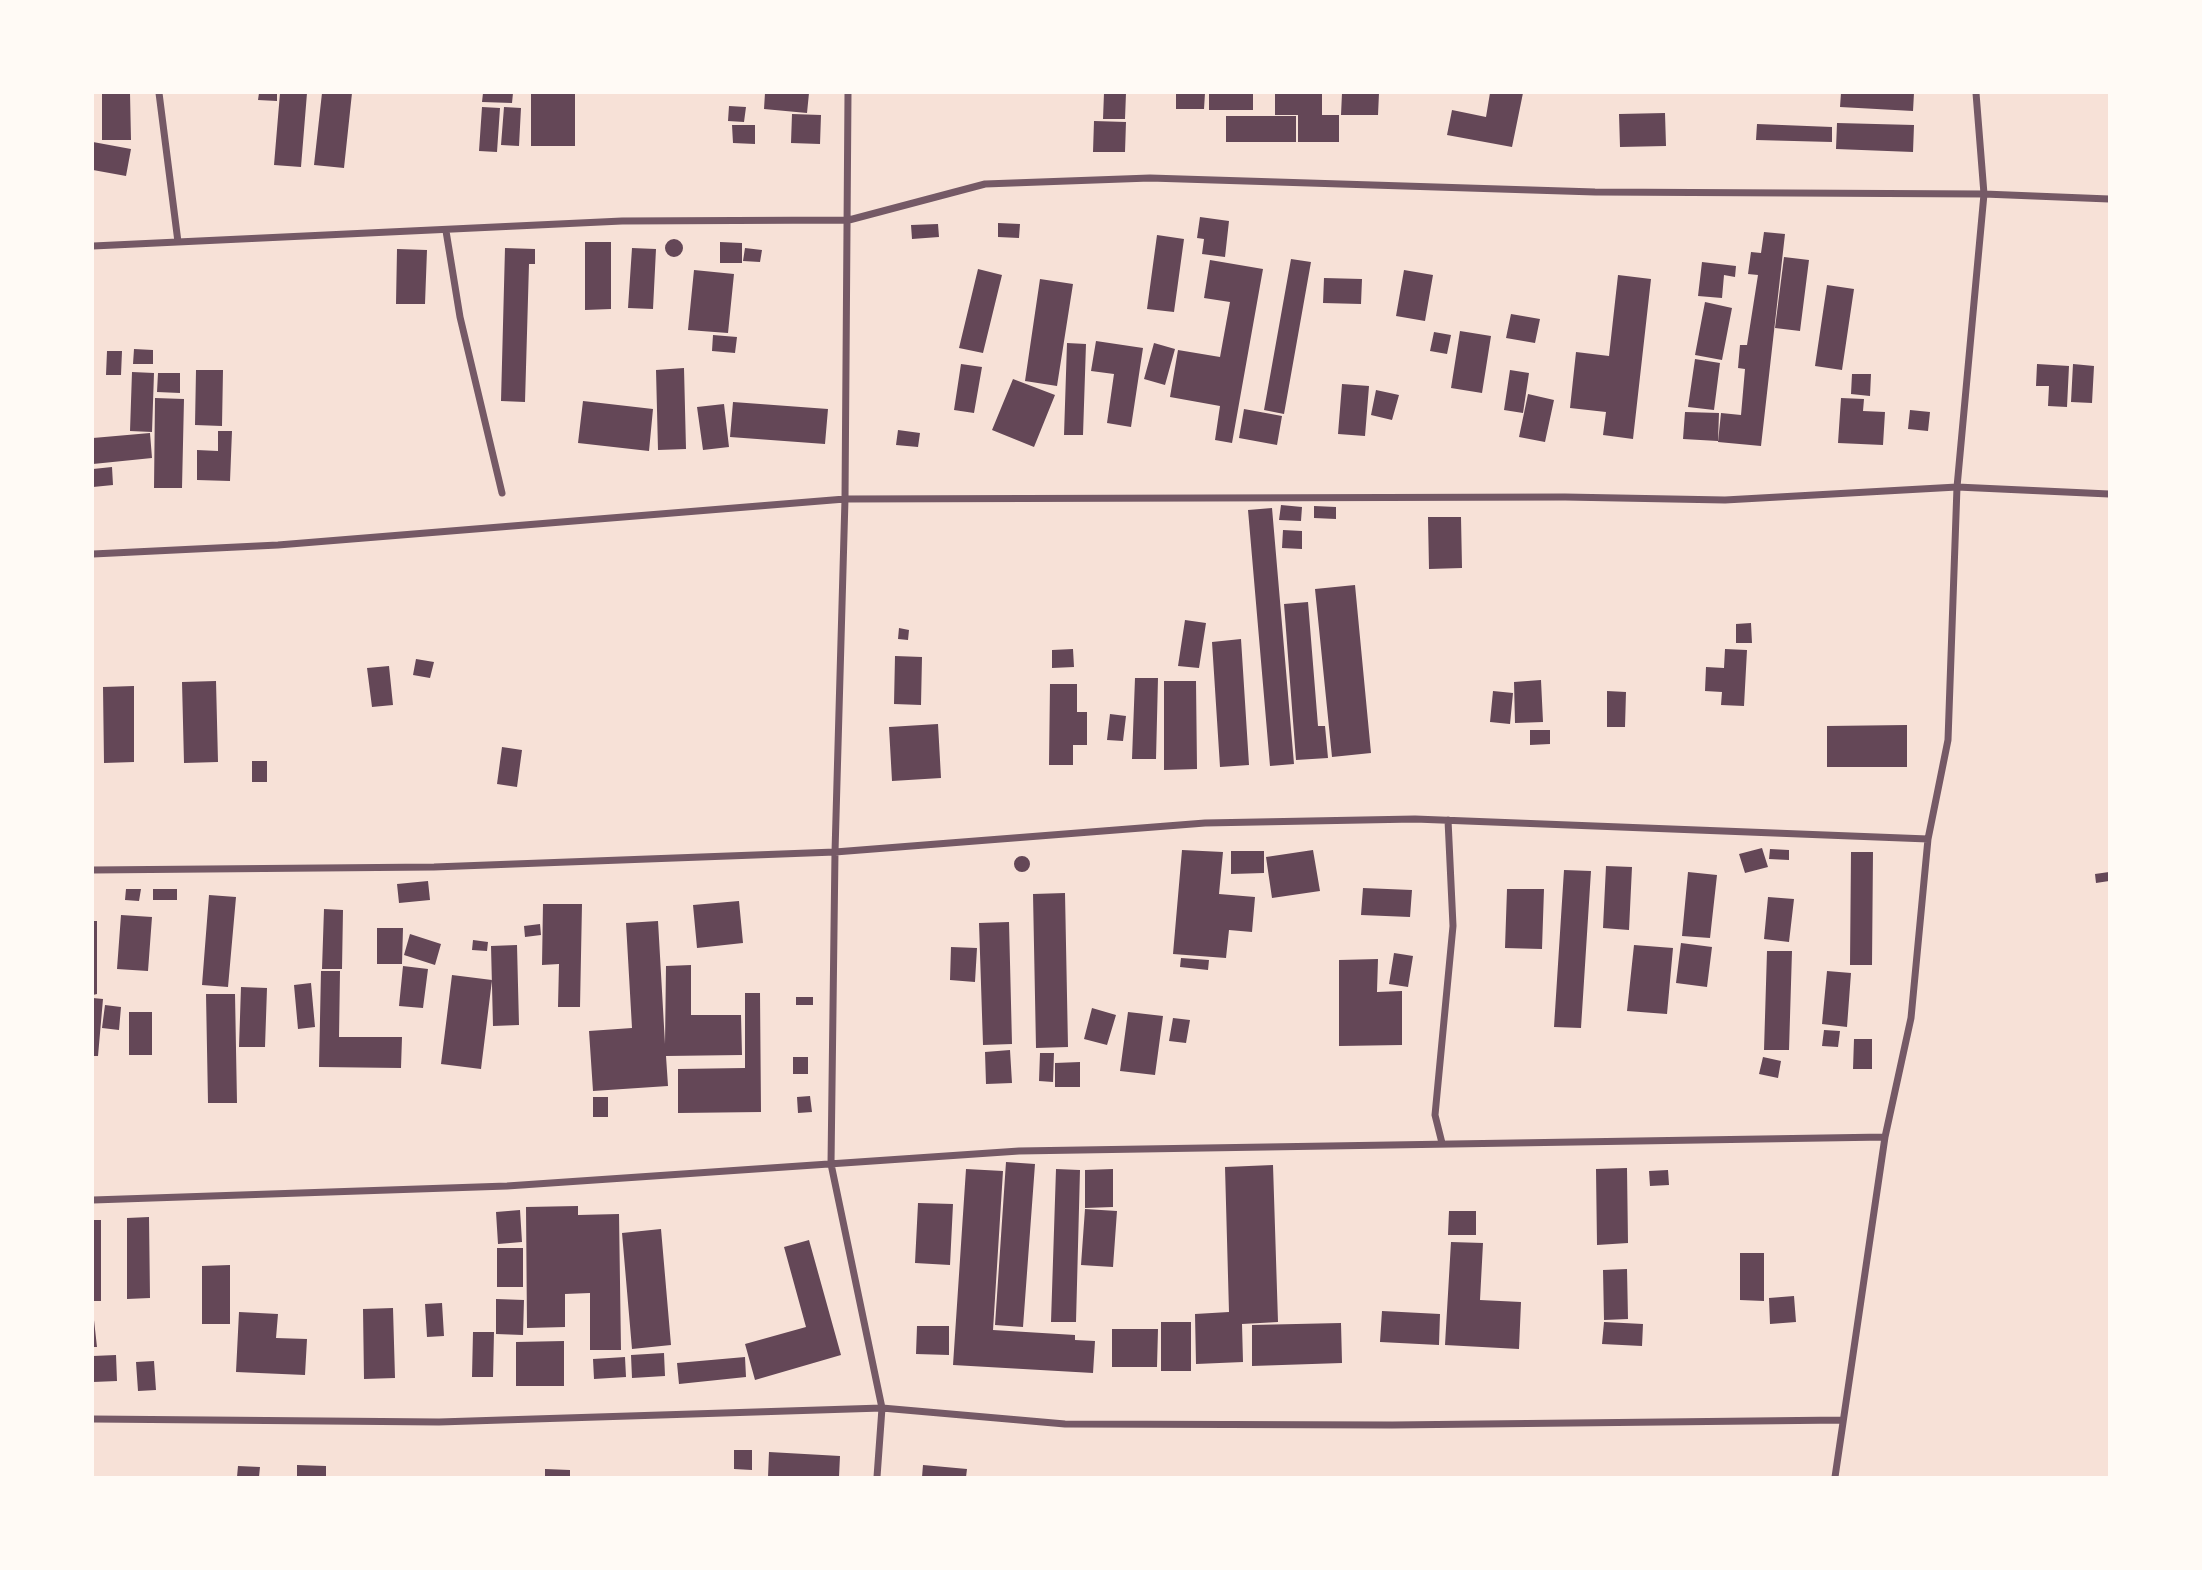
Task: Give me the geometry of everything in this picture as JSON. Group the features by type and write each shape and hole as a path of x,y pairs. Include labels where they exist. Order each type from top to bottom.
{"street":[{"path":"159,93 178,242"},
{"path":"848,93 845,499 835,852 831,1164 882,1408 877,1477"},
{"path":"1835,1477 1885,1137 1911,1018 1928,839 1948,740 1957,487 1984,194 1976,93"},
{"path":"93,246 622,221 849,220 985,184 1150,178 1595,192 1984,194 2109,199"},
{"path":"446,231 460,317 502,493"},
{"path":"93,554 278,545 845,499 1511,497 1725,500 1957,487 2109,494"},
{"path":"93,870 434,867 835,852 1205,823 1448,820 1928,839"},
{"path":"1442,1143 1435,1115 1454,926 1448,820"},
{"path":"93,1200 507,1186 1019,1151 1885,1137"},
{"path":"93,1419 439,1422 882,1408 1065,1424 1392,1425 1843,1420"}],"building":[{"path":"102,93 130,93 131,140 102,140"},
{"path":"259,93 277,93 277,101 258,100"},
{"path":"280,93 307,93 301,167 274,165"},
{"path":"322,93 352,93 344,168 314,165"},
{"path":"483,93 513,93 512,103 482,102"},
{"path":"531,93 575,93 575,146 531,146"},
{"path":"765,93 809,93 807,113 764,109"},
{"path":"1104,93 1126,93 1125,119 1103,119"},
{"path":"1176,93 1205,93 1204,109 1176,109"},
{"path":"1209,93 1253,93 1253,110 1209,110"},
{"path":"1275,93 1322,93 1322,115 1339,115 1339,142 1298,142 1298,115 1275,115"},
{"path":"1342,93 1379,93 1378,115 1341,115"},
{"path":"1490,93 1523,93 1512,147 1447,135 1452,110 1486,117"},
{"path":"1841,93 1914,93 1913,111 1840,107"},
{"path":"729,106 746,107 744,122 728,121"},
{"path":"482,107 500,108 497,152 479,151"},
{"path":"504,107 521,108 519,146 501,145"},
{"path":"1665,113 1666,146 1620,147 1619,114"},
{"path":"792,114 821,115 820,144 791,143"},
{"path":"1226,116 1296,116 1296,142 1226,142"},
{"path":"1094,121 1126,122 1125,152 1093,152"},
{"path":"1837,123 1914,125 1913,152 1836,149"},
{"path":"1757,124 1832,127 1832,142 1756,140"},
{"path":"732,125 755,125 755,144 733,143"},
{"path":"93,142 131,149 126,176 93,170"},
{"path":"1200,217 1229,221 1225,257 1202,254 1204,239 1197,238"},
{"path":"998,223 1020,224 1019,238 998,237"},
{"path":"938,224 939,237 912,239 911,225"},
{"path":"1764,232 1785,234 1761,446 1718,442 1721,413 1741,415 1745,369 1738,368 1740,345 1747,345 1758,275 1748,274 1751,252 1761,253"},
{"path":"1157,235 1184,239 1174,312 1147,309"},
{"path":"674,239 680,242 683,248 680,254 674,257 668,254 665,248 668,242"},
{"path":"585,242 611,242 611,309 585,310"},
{"path":"720,242 742,243 742,263 720,263"},
{"path":"505,248 535,249 535,264 529,264 525,402 501,401"},
{"path":"632,248 656,249 653,309 628,308"},
{"path":"745,248 762,250 760,262 743,261"},
{"path":"397,249 427,250 425,304 396,304"},
{"path":"1784,257 1809,260 1800,331 1775,328"},
{"path":"1291,259 1311,262 1284,414 1264,410"},
{"path":"1210,260 1263,269 1232,443 1215,440 1220,406 1170,397 1178,350 1220,357 1230,302 1204,298"},
{"path":"1702,262 1736,266 1735,277 1724,275 1722,298 1698,296"},
{"path":"978,269 1002,275 983,353 959,348"},
{"path":"694,270 734,274 728,333 688,330"},
{"path":"1404,270 1433,275 1425,321 1396,316"},
{"path":"1618,275 1651,279 1633,439 1603,435 1606,412 1570,408 1576,352 1609,356"},
{"path":"1324,278 1362,279 1361,304 1323,303"},
{"path":"1040,279 1073,284 1057,386 1025,381"},
{"path":"1827,285 1854,289 1842,370 1815,366"},
{"path":"1705,302 1732,308 1722,360 1695,355"},
{"path":"1511,314 1540,319 1535,343 1506,338"},
{"path":"1460,331 1491,336 1482,393 1451,388"},
{"path":"1434,332 1451,335 1447,354 1430,351"},
{"path":"713,335 737,337 735,353 712,351"},
{"path":"1096,341 1143,348 1131,427 1107,423 1114,374 1091,371"},
{"path":"1067,343 1086,344 1083,435 1064,435"},
{"path":"1154,343 1175,349 1165,385 1144,379"},
{"path":"134,349 153,350 153,364 133,364"},
{"path":"107,351 122,351 121,375 106,375"},
{"path":"1695,359 1720,363 1714,410 1688,407"},
{"path":"961,364 982,367 974,413 954,410"},
{"path":"2037,364 2069,366 2067,407 2048,406 2049,386 2036,386"},
{"path":"2073,364 2094,366 2092,403 2071,402"},
{"path":"684,368 686,449 658,450 656,370"},
{"path":"196,370 223,370 222,426 195,425"},
{"path":"1510,370 1529,373 1523,413 1504,410"},
{"path":"132,372 154,373 152,432 130,431"},
{"path":"158,373 180,373 180,393 157,392"},
{"path":"1852,374 1871,374 1870,396 1851,394"},
{"path":"1013,379 1055,395 1034,447 992,430"},
{"path":"1342,384 1369,386 1365,436 1338,434"},
{"path":"1376,390 1399,395 1392,420 1371,415"},
{"path":"1528,394 1554,400 1545,442 1519,437"},
{"path":"155,398 184,399 182,488 154,488"},
{"path":"1841,398 1864,399 1863,411 1885,412 1883,445 1838,443"},
{"path":"583,401 653,409 649,451 578,443"},
{"path":"733,402 828,409 825,444 730,437"},
{"path":"724,404 729,447 703,450 697,407"},
{"path":"1244,409 1282,416 1277,445 1239,438"},
{"path":"1910,410 1930,412 1928,431 1908,429"},
{"path":"1685,412 1719,413 1718,441 1683,439"},
{"path":"898,430 920,433 918,447 896,445"},
{"path":"218,431 232,431 230,481 197,480 197,450 218,451"},
{"path":"150,433 152,458 93,464 93,438"},
{"path":"112,467 113,485 93,487 93,469"},
{"path":"1281,505 1302,507 1301,521 1279,520"},
{"path":"1314,506 1336,507 1336,519 1314,518"},
{"path":"1272,508 1294,764 1270,766 1248,510"},
{"path":"1428,517 1461,517 1462,568 1429,569"},
{"path":"1283,530 1302,531 1302,549 1282,548"},
{"path":"1355,585 1371,753 1332,757 1315,589"},
{"path":"1308,602 1318,726 1325,726 1328,758 1296,760 1284,604"},
{"path":"1185,620 1206,623 1199,668 1178,666"},
{"path":"1751,623 1752,643 1736,643 1736,624"},
{"path":"899,628 909,630 908,640 898,639"},
{"path":"1241,639 1249,765 1220,767 1212,642"},
{"path":"1073,649 1074,667 1052,668 1052,650"},
{"path":"1725,649 1747,650 1744,706 1721,705 1722,692 1705,691 1706,667 1724,668"},
{"path":"895,656 922,657 921,705 894,704"},
{"path":"416,659 434,662 430,678 413,675"},
{"path":"389,666 393,705 372,707 367,668"},
{"path":"1135,678 1158,678 1156,759 1132,759"},
{"path":"1541,680 1543,722 1515,723 1514,682"},
{"path":"216,681 218,762 184,763 182,682"},
{"path":"1164,681 1196,681 1197,769 1164,770"},
{"path":"1050,684 1077,684 1077,712 1087,712 1087,745 1073,745 1073,765 1049,765"},
{"path":"134,686 134,762 104,763 103,687"},
{"path":"1493,691 1513,693 1510,724 1490,722"},
{"path":"1607,691 1626,692 1625,727 1607,727"},
{"path":"1110,714 1126,716 1123,741 1107,740"},
{"path":"938,724 941,778 892,781 889,727"},
{"path":"1907,725 1907,767 1827,767 1827,726"},
{"path":"1530,730 1550,730 1550,744 1530,745"},
{"path":"502,747 522,750 517,787 497,784"},
{"path":"252,761 267,761 267,782 252,782"},
{"path":"1762,848 1768,867 1745,873 1739,854"},
{"path":"1770,849 1789,850 1789,860 1769,859"},
{"path":"1182,850 1223,852 1219,894 1255,897 1252,932 1229,930 1226,958 1173,954"},
{"path":"1313,850 1320,891 1272,898 1266,857"},
{"path":"1231,851 1264,851 1264,873 1231,874"},
{"path":"1851,852 1873,852 1872,965 1850,965"},
{"path":"1022,856 1028,858 1028,870 1022,872 1016,870 1014,864 1016,858"},
{"path":"1606,866 1632,867 1629,930 1603,928"},
{"path":"1564,870 1591,871 1581,1028 1554,1027"},
{"path":"1688,872 1717,875 1710,938 1682,936"},
{"path":"2109,872 2109,881 2096,883 2095,874"},
{"path":"428,881 430,900 399,903 397,884"},
{"path":"1363,888 1412,890 1410,917 1361,915"},
{"path":"126,889 141,889 139,901 125,900"},
{"path":"153,889 177,889 177,900 153,900"},
{"path":"1507,889 1544,889 1542,949 1505,948"},
{"path":"1065,893 1068,1047 1036,1048 1033,894"},
{"path":"209,895 236,897 228,987 202,985"},
{"path":"1768,897 1794,899 1789,942 1764,939"},
{"path":"739,901 743,943 697,948 693,905"},
{"path":"543,904 582,904 580,1007 558,1007 559,964 542,965"},
{"path":"324,909 343,910 342,969 322,969"},
{"path":"121,915 152,917 148,971 117,969"},
{"path":"93,921 97,921 97,994 93,995"},
{"path":"658,921 665,1044 666,966 691,965 691,1015 741,1015 742,1055 666,1056 668,1086 593,1091 589,1031 632,1028 626,923"},
{"path":"1009,922 1012,1044 983,1045 979,923"},
{"path":"540,924 541,935 525,937 524,926"},
{"path":"377,928 403,928 402,964 377,964"},
{"path":"410,934 441,944 435,965 404,955"},
{"path":"473,940 488,942 487,951 472,950"},
{"path":"1681,943 1712,947 1707,987 1676,983"},
{"path":"517,945 519,1025 493,1026 491,946"},
{"path":"1634,945 1673,948 1667,1014 1627,1011"},
{"path":"951,947 977,948 975,982 950,980"},
{"path":"1767,951 1792,951 1789,1050 1764,1050"},
{"path":"1394,953 1413,956 1408,987 1389,984"},
{"path":"1181,958 1209,960 1208,970 1180,967"},
{"path":"1378,959 1377,992 1402,991 1402,1045 1339,1046 1339,960"},
{"path":"403,966 428,969 423,1008 399,1006"},
{"path":"321,971 340,971 339,1037 402,1037 401,1068 319,1067"},
{"path":"1827,971 1851,973 1847,1027 1822,1024"},
{"path":"452,975 492,980 481,1069 441,1064"},
{"path":"311,983 315,1027 298,1029 294,985"},
{"path":"241,987 267,988 265,1047 239,1047"},
{"path":"745,993 760,993 761,1112 678,1113 678,1069 745,1068"},
{"path":"206,994 235,994 237,1103 208,1103"},
{"path":"796,997 813,997 813,1005 796,1005"},
{"path":"93,998 103,999 98,1056 93,1056"},
{"path":"105,1005 121,1007 119,1030 102,1028"},
{"path":"1092,1008 1116,1015 1107,1045 1084,1039"},
{"path":"129,1012 152,1012 152,1055 129,1055"},
{"path":"1128,1012 1163,1016 1155,1075 1120,1071"},
{"path":"1173,1018 1190,1020 1186,1043 1169,1041"},
{"path":"1824,1030 1840,1031 1838,1047 1822,1046"},
{"path":"1854,1039 1872,1039 1872,1069 1853,1069"},
{"path":"1010,1050 1012,1083 986,1084 985,1052"},
{"path":"1040,1053 1054,1053 1053,1082 1039,1081"},
{"path":"793,1057 808,1057 808,1074 793,1074"},
{"path":"1763,1057 1781,1061 1778,1078 1759,1074"},
{"path":"1080,1062 1080,1087 1055,1087 1055,1063"},
{"path":"810,1096 812,1112 798,1113 797,1097"},
{"path":"593,1097 608,1097 608,1117 593,1117"},
{"path":"1006,1162 1035,1164 1023,1327 995,1325"},
{"path":"1273,1165 1278,1322 1242,1324 1243,1362 1196,1364 1195,1314 1229,1312 1225,1167"},
{"path":"1627,1168 1628,1243 1597,1245 1596,1169"},
{"path":"966,1169 1003,1171 993,1330 1075,1335 1075,1340 1095,1341 1093,1373 953,1365"},
{"path":"1056,1169 1080,1170 1076,1322 1051,1322"},
{"path":"1113,1169 1113,1207 1085,1208 1085,1170"},
{"path":"1668,1170 1669,1185 1650,1186 1649,1171"},
{"path":"918,1203 953,1204 950,1265 915,1263"},
{"path":"578,1206 578,1215 619,1214 621,1350 590,1350 590,1293 565,1294 565,1327 527,1328 526,1207"},
{"path":"1085,1209 1117,1211 1113,1267 1081,1265"},
{"path":"520,1210 522,1242 498,1244 496,1212"},
{"path":"1449,1211 1476,1211 1476,1235 1448,1235"},
{"path":"149,1217 150,1298 127,1299 127,1218"},
{"path":"93,1220 101,1220 101,1301 93,1301"},
{"path":"661,1229 671,1345 632,1349 622,1233"},
{"path":"809,1240 841,1355 755,1380 745,1344 806,1327 784,1247"},
{"path":"1451,1242 1483,1243 1480,1300 1521,1302 1519,1349 1445,1345"},
{"path":"497,1248 523,1248 523,1287 497,1287"},
{"path":"1740,1253 1764,1253 1764,1301 1740,1300"},
{"path":"230,1265 230,1324 202,1324 202,1266"},
{"path":"1627,1269 1628,1319 1604,1320 1603,1270"},
{"path":"1794,1296 1796,1322 1770,1324 1769,1298"},
{"path":"496,1299 524,1300 523,1335 496,1334"},
{"path":"442,1303 444,1336 427,1337 425,1304"},
{"path":"393,1308 395,1378 364,1379 363,1309"},
{"path":"93,1311 97,1347 93,1347"},
{"path":"1382,1311 1440,1314 1439,1345 1380,1342"},
{"path":"239,1312 278,1314 276,1338 307,1339 305,1375 236,1372"},
{"path":"1161,1322 1191,1322 1191,1371 1161,1371"},
{"path":"1604,1322 1643,1324 1642,1346 1602,1344"},
{"path":"1341,1323 1342,1363 1252,1366 1252,1325"},
{"path":"917,1326 949,1326 949,1355 916,1354"},
{"path":"1112,1329 1158,1329 1157,1367 1112,1367"},
{"path":"473,1332 494,1332 493,1377 472,1377"},
{"path":"564,1341 564,1386 516,1386 516,1342"},
{"path":"664,1353 665,1376 632,1378 631,1355"},
{"path":"116,1355 117,1381 93,1382 93,1356"},
{"path":"625,1357 626,1377 594,1379 593,1359"},
{"path":"745,1357 746,1377 679,1384 677,1363"},
{"path":"154,1361 156,1390 138,1391 136,1362"},
{"path":"734,1450 752,1450 752,1470 734,1469"},
{"path":"769,1452 840,1456 839,1477 768,1477"},
{"path":"297,1465 326,1466 326,1477 297,1477"},
{"path":"923,1465 967,1469 966,1477 922,1477"},
{"path":"238,1466 260,1467 259,1477 237,1477"},
{"path":"545,1469 570,1470 570,1477 545,1477"}]}
